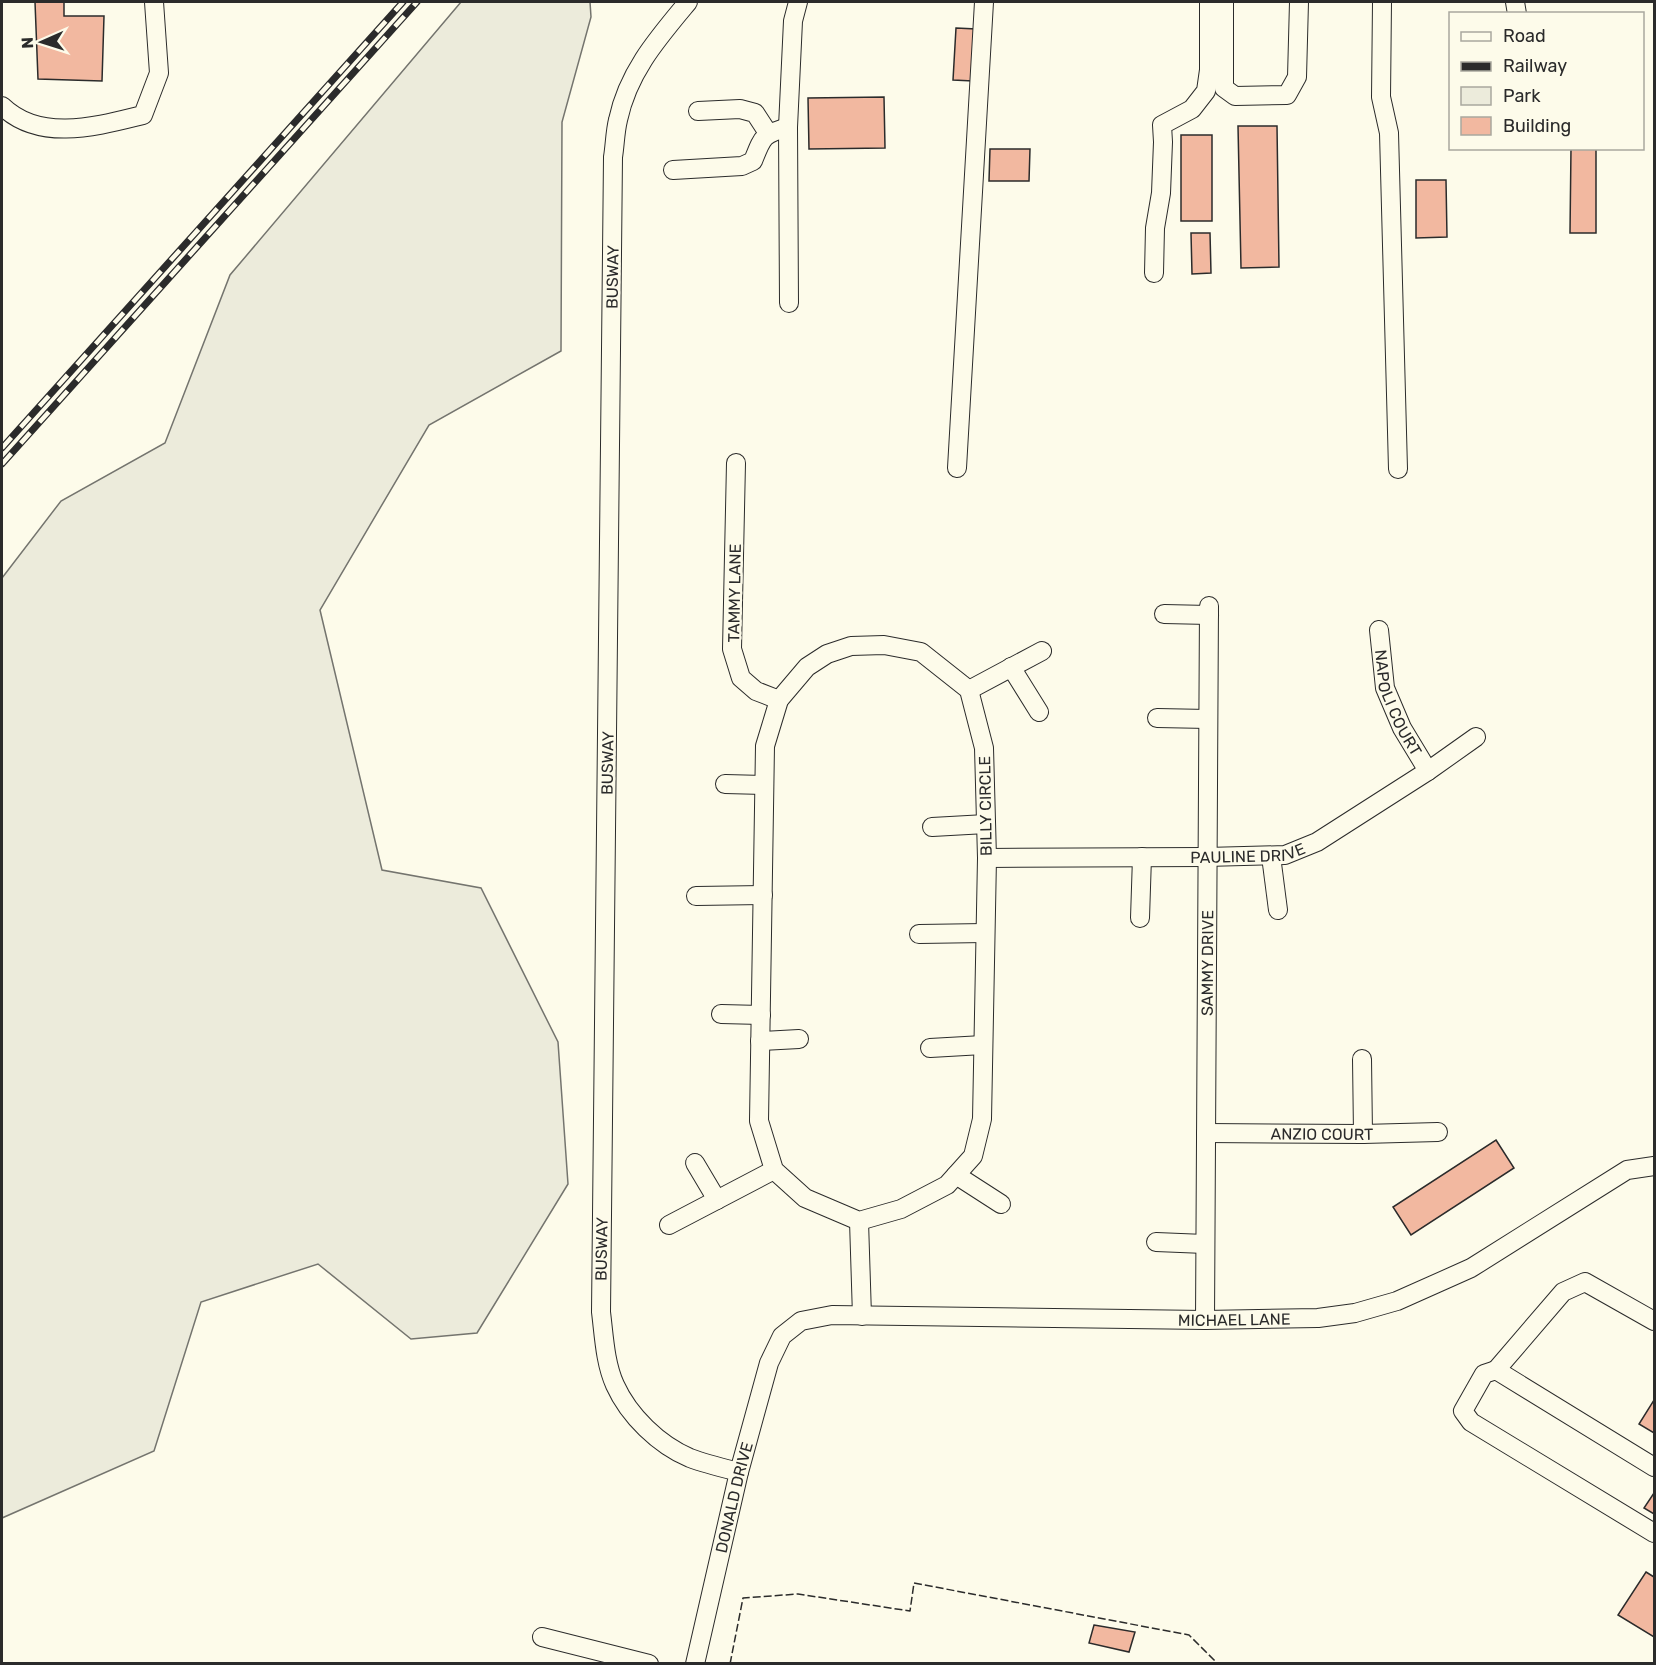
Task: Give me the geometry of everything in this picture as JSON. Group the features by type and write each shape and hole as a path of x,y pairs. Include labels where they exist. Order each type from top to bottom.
{"street":[{"path":"2,106 30,125 71,128 91,128 143,115 159,73 154,2"},
{"name":"BUSWAY","path":"688,2 636,69 618,120 613,157 601,1312 606,1354 615,1385 633,1414 658,1440 689,1458 740,1472"},
{"path":"789,303 788,127 794,21 798,2"},
{"path":"957,468 984,2"},
{"path":"1154,273 1155,228 1161,183 1162,125 1192,110 1206,91 1209,70 1209,2"},
{"path":"1224,2 1224,88 1235,96 1287,95 1297,77 1299,2"},
{"path":"1382,2 1381,97 1389,133 1398,469"},
{"path":"698,111 740,109 755,113 768,133"},
{"path":"673,170 742,166 753,161 759,145 768,133 788,127"},
{"name":"TAMMY LANE","path":"736,464 732,649 741,678 756,691 779,700"},
{"name":"SAMMY DRIVE","path":"1164,614 1209,610 1205,1320"},
{"name":"NAPOLI COURT","path":"1379,630 1386,688 1402,728 1428,771"},
{"path":"862,1316 859,1221 805,1198 774,1170 759,1121 765,746 779,700 807,667 827,654 851,646 884,645 921,652 969,690 1042,651"},
{"path":"1011,668 1039,712"},
{"name":"BILLY CIRCLE","path":"859,1221 901,1209 947,1185 973,1156 982,1119 987,858 984,748 969,690"},
{"path":"1157,718 1208,718"},
{"name":"PAULINE DRIVE","path":"987,858 1285,855 1317,842 1428,771 1476,737"},
{"path":"725,784 764,785"},
{"path":"932,827 986,824"},
{"path":"1271,856 1278,910"},
{"path":"1140,918 1142,857"},
{"path":"696,896 763,896"},
{"path":"919,933 985,933"},
{"path":"721,1014 761,1015"},
{"path":"760,1041 799,1039"},
{"path":"930,1048 983,1045"},
{"path":"1362,1059 1363,1134"},
{"name":"ANZIO COURT","path":"1206,1133 1438,1132"},
{"path":"694,1163 717,1200"},
{"name":"MICHAEL LANE","path":"782,1336 801,1321 832,1315 1205,1320 1318,1318 1355,1313 1398,1301 1471,1268 1627,1170 1654,1166"},
{"path":"669,1225 774,1170"},
{"path":"956,1175 1001,1204"},
{"path":"1156,1242 1205,1244"},
{"path":"1654,1321 1585,1282 1563,1292 1496,1370 1484,1374 1463,1411 1471,1422 1654,1533"},
{"name":"DONALD DRIVE","path":"695,1664 740,1472 769,1363 782,1336"},
{"path":"1496,1370 1654,1467"},
{"path":"542,1637 649,1664"}],"green space":[{"path":"461,2 590,2 591,17 562,122 561,351 429,425 320,610 382,870 481,888 558,1042 568,1184 477,1333 411,1339 318,1264 201,1302 154,1451 2,1518 2,578 61,501 165,443 230,275"}],"building":[{"path":"35,2 64,2 64,16 104,16 102,81 38,79"},
{"path":"956,28 976,29 973,81 953,80"},
{"path":"884,97 885,148 809,149 808,98"},
{"path":"1238,126 1277,126 1279,267 1241,268"},
{"path":"1181,135 1212,135 1212,221 1181,221"},
{"path":"990,149 1030,149 1029,181 989,181"},
{"path":"1571,150 1596,150 1596,233 1570,233"},
{"path":"1416,180 1446,180 1447,237 1416,238"},
{"path":"1191,233 1210,233 1211,273 1192,274"},
{"path":"1496,1140 1514,1168 1411,1235 1393,1207"},
{"path":"1654,1400 1654,1433 1639,1424"},
{"path":"1654,1493 1654,1514 1644,1508"},
{"path":"1646,1572 1654,1577 1654,1637 1618,1615"},
{"path":"1094,1625 1135,1632 1129,1652 1089,1643"}],"railway":[{"path":"2,448 403,2"},
{"path":"2,464 417,2"}],"fence":[{"path":"730,1664 743,1598 798,1594 910,1611 914,1583 1189,1635 1218,1664"}]}
